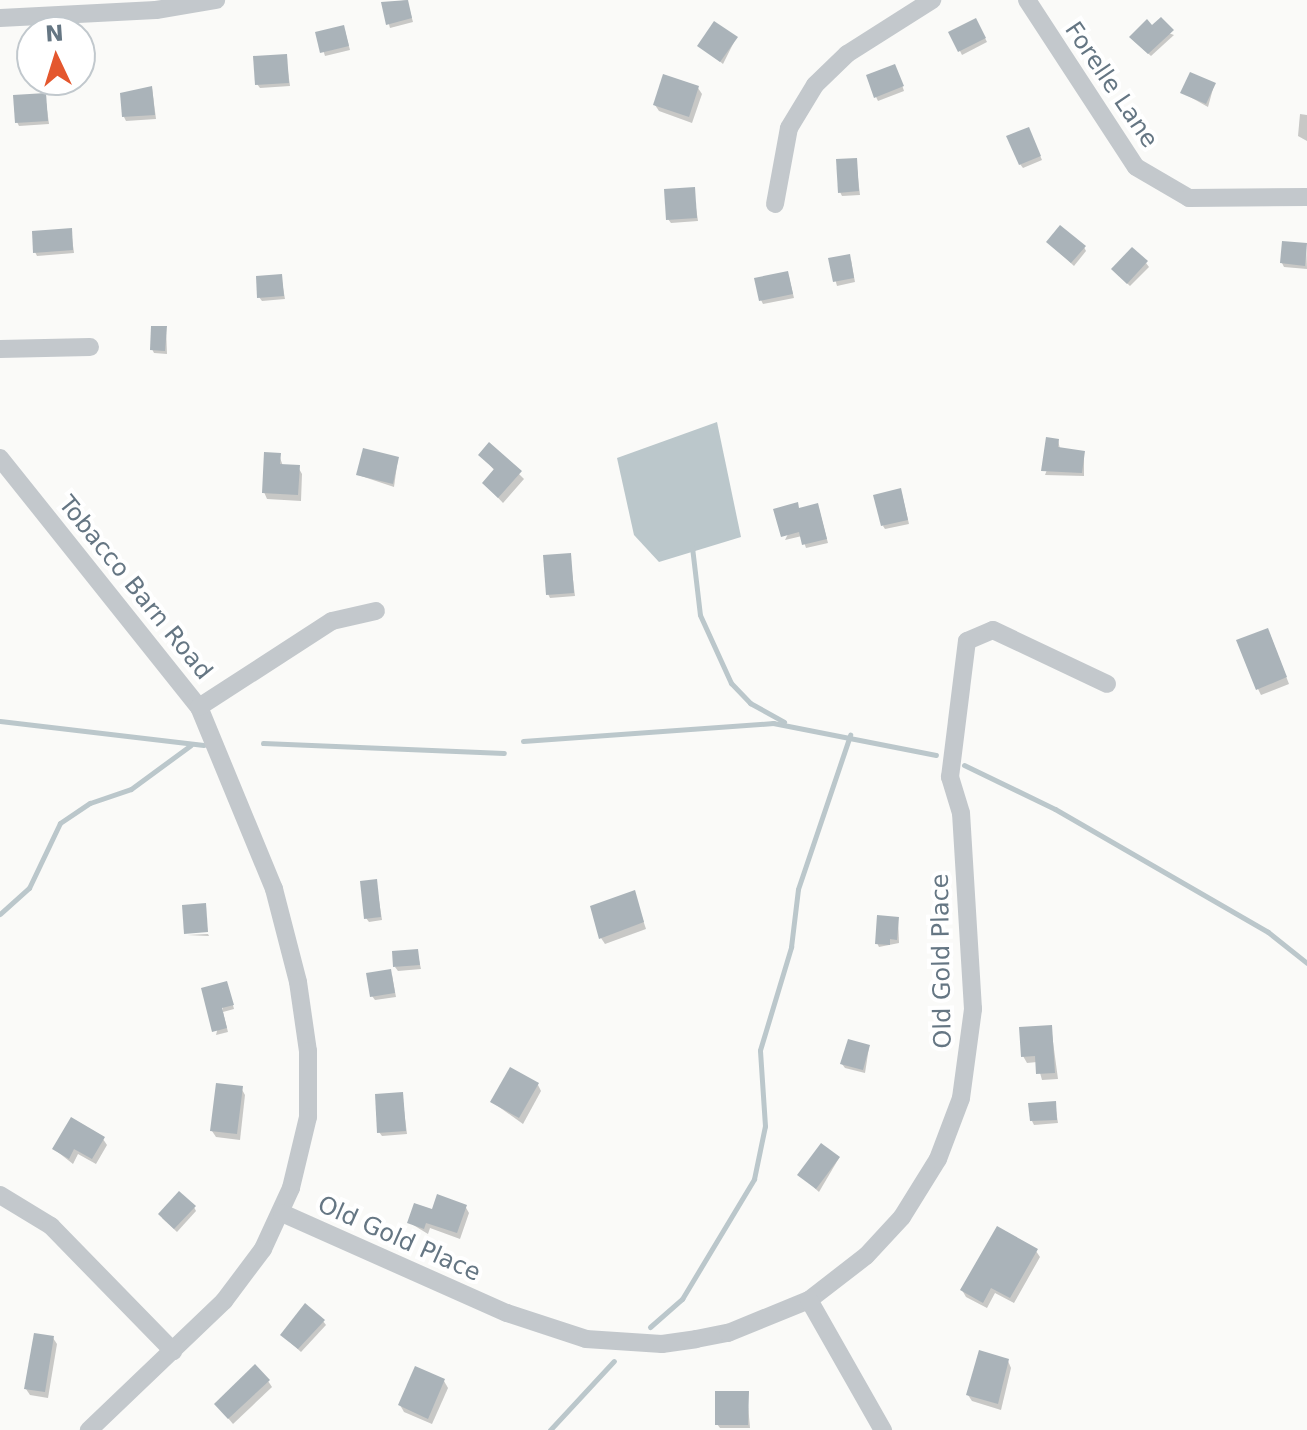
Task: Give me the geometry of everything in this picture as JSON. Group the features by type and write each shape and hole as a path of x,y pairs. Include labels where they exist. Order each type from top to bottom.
{"street":[{"path":"0,18 156,10 216,0"},
{"path":"775,204 789,128 815,85 847,54 932,0"},
{"name":"Forelle Lane","path":"1027,0 1136,167 1189,198 1307,197"},
{"path":"0,349 90,347"},
{"name":"Tobacco Barn Road","path":"0,458 199,707 274,889 298,982 308,1051 308,1117 282,1213 235,1287 89,1430"},
{"path":"199,707 332,621 376,611"},
{"name":"Old Gold Place","path":"282,1213 507,1313 586,1339 662,1344 696,1339 728,1333 809,1300 866,1256 902,1217 938,1159 961,1098 973,1009 961,813 950,777 967,641 993,630 1107,684"},
{"path":"0,1195 51,1226 173,1351"},
{"path":"809,1300 883,1430"}],"shaded area":[{"path":"717,422 741,537 659,562 634,535 617,458"}],"building":[{"path":"408,0 412,18 386,25 381,2"},
{"path":"1161,17 1174,30 1148,54 1129,37 1147,19 1152,25"},
{"path":"976,18 986,38 958,52 948,32"},
{"path":"714,21 738,37 720,62 697,46"},
{"path":"344,25 349,46 320,53 315,32"},
{"path":"287,54 289,83 255,85 253,56"},
{"path":"895,64 904,86 874,98 866,75"},
{"path":"1190,72 1216,83 1206,104 1180,93"},
{"path":"663,74 699,86 689,117 653,105"},
{"path":"152,86 155,115 122,117 120,93"},
{"path":"13,95 46,96 48,121 15,123"},
{"path":"1029,127 1041,156 1019,165 1006,136"},
{"path":"857,158 859,191 838,193 836,159"},
{"path":"695,187 697,218 666,220 664,189"},
{"path":"1060,225 1086,246 1071,263 1046,242"},
{"path":"72,228 73,250 33,253 32,231"},
{"path":"1282,241 1307,243 1305,266 1280,263"},
{"path":"1132,247 1148,261 1127,284 1111,269"},
{"path":"850,254 854,278 833,282 828,258"},
{"path":"788,271 793,294 759,301 754,278"},
{"path":"282,274 284,296 257,298 256,276"},
{"path":"151,326 167,326 165,351 150,350"},
{"path":"1046,437 1059,439 1058,447 1085,451 1082,473 1041,471"},
{"path":"489,442 522,471 498,498 482,483 494,469 478,455"},
{"path":"363,448 399,457 393,484 356,475"},
{"path":"264,452 281,453 280,464 300,465 298,495 262,493"},
{"path":"901,488 908,520 881,526 873,495"},
{"path":"798,502 799,508 818,503 827,539 802,545 799,532 781,537 773,509"},
{"path":"571,553 574,593 546,595 543,555"},
{"path":"1268,628 1287,677 1256,690 1236,640"},
{"path":"377,879 381,917 364,919 360,881"},
{"path":"635,890 644,922 599,939 590,906"},
{"path":"206,903 208,932 184,934 182,905"},
{"path":"877,915 899,917 897,940 890,939 890,945 875,944"},
{"path":"418,949 420,965 393,967 392,951"},
{"path":"391,969 395,993 370,997 366,973"},
{"path":"227,981 234,1005 222,1008 227,1028 212,1032 201,988"},
{"path":"1052,1025 1055,1073 1036,1074 1035,1056 1021,1057 1019,1027"},
{"path":"848,1039 870,1045 863,1070 840,1064"},
{"path":"510,1067 539,1083 519,1118 490,1102"},
{"path":"216,1083 243,1086 237,1134 210,1131"},
{"path":"403,1092 406,1131 377,1133 375,1094"},
{"path":"1056,1101 1057,1120 1030,1121 1028,1103"},
{"path":"71,1117 105,1137 92,1159 74,1149 69,1159 52,1149"},
{"path":"821,1143 840,1157 816,1189 797,1175"},
{"path":"179,1191 196,1206 174,1229 158,1214"},
{"path":"437,1194 467,1205 457,1233 426,1223 424,1229 407,1223 414,1203 432,1209"},
{"path":"997,1226 1038,1249 1010,1298 991,1288 983,1303 960,1290"},
{"path":"305,1303 325,1320 298,1349 280,1335"},
{"path":"34,1333 54,1336 45,1392 24,1389"},
{"path":"979,1350 1009,1359 998,1404 966,1395"},
{"path":"255,1364 270,1380 228,1419 214,1404"},
{"path":"415,1366 445,1379 428,1419 398,1405"},
{"path":"715,1391 749,1391 748,1425 715,1425"}],"waterway":[{"path":"692,547 700,615 731,683 750,703 784,722"},
{"path":"0,721 204,745"},
{"path":"523,741 773,723 936,755"},
{"path":"650,1327 682,1299 754,1179 765,1126 760,1050 791,947 798,889 850,735"},
{"path":"263,743 504,753"},
{"path":"0,914 29,888 60,823 90,803 131,789 191,745"},
{"path":"964,765 1055,809 1268,932 1307,963"},
{"path":"550,1430 614,1361"}]}
